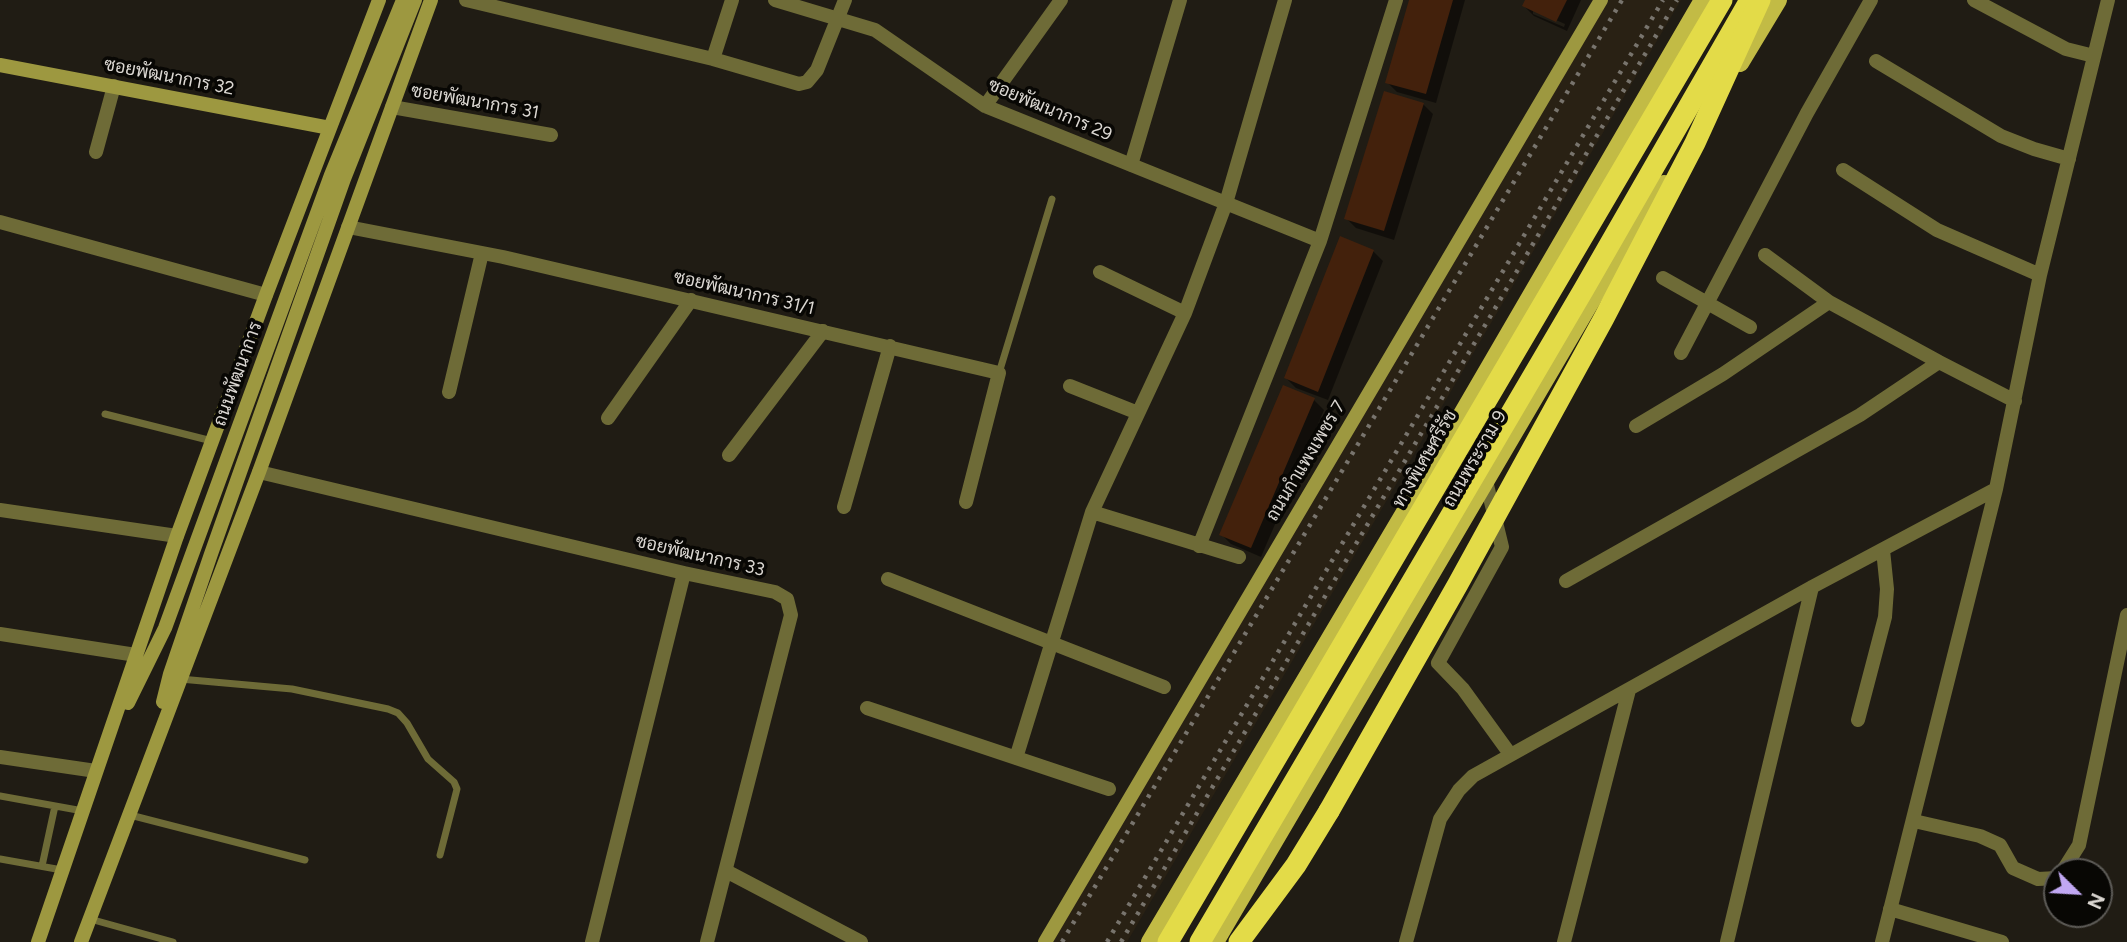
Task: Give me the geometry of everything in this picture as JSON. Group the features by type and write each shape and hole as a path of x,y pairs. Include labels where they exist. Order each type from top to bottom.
{"highway":[{"name":"ทางพิเศษศรีรัช","path":"1168,942 1722,0"},
{"path":"1200,942 1584,289 1750,0"},
{"path":"1240,942 1296,865 1329,811 1458,584 1604,318 1695,143 1760,0"}],"main road":[{"name":"ถนนพัฒนาการ","path":"38,942 177,536 379,0"},
{"name":"ถนนพัฒนาการ","path":"99,765 164,628 331,175 403,0"},
{"name":"ถนนพัฒนาการ","path":"152,754 170,674 206,566 344,180 415,0"},
{"name":"ถนนพัฒนาการ","path":"80,942 259,472 430,0"},
{"name":"ถนนกำแพงเพชร 7","path":"1045,942 1601,0"},
{"name":"ถนนพระราม 9","path":"1150,942 1415,495 1703,0"},
{"name":"ถนนพระราม 9","path":"1215,942 1597,291 1778,0"},
{"name":"ซอยพัฒนาการ 32","path":"0,65 330,128"}],"street":[{"path":"466,0 713,59 799,84 807,82 817,70 845,0"},
{"path":"713,59 732,0"},
{"name":"ซอยพัฒนาการ 29","path":"775,0 875,30 985,106 1320,241"},
{"path":"985,106 1061,0"},
{"path":"1131,165 1180,0"},
{"path":"1016,758 1091,512 1185,313 1226,203 1285,0"},
{"path":"1199,546 1320,241 1396,0"},
{"path":"1681,353 1807,113 1871,0"},
{"path":"1974,0 2066,48 2094,56"},
{"path":"1882,942 1996,489 2040,275 2108,0"},
{"path":"1876,61 2001,136 2069,159"},
{"path":"96,152 114,86"},
{"name":"ซอยพัฒนาการ 31","path":"392,107 551,135"},
{"path":"1843,170 1937,230 2040,275"},
{"path":"0,222 266,295"},
{"name":"ซอยพัฒนาการ 31/1","path":"348,227 482,253 999,373"},
{"path":"449,391 482,253"},
{"path":"1765,255 1829,302 2015,401"},
{"path":"1100,272 1185,313"},
{"path":"1663,278 1750,327"},
{"path":"608,418 691,300"},
{"path":"1636,426 1723,374 1829,302"},
{"path":"729,455 823,331"},
{"path":"844,507 890,346"},
{"path":"1566,581 1860,415 1939,362"},
{"path":"965,502 999,373"},
{"path":"1070,386 1138,414"},
{"name":"ซอยพัฒนาการ 33","path":"259,472 684,573 775,592 788,599 791,615 707,942"},
{"path":"1486,481 1502,547 1438,663 1462,689 1510,754"},
{"path":"1406,942 1440,819 1459,790 1473,776 1812,587 1996,489"},
{"path":"0,510 177,536"},
{"path":"1091,512 1240,557"},
{"path":"1858,720 1885,617 1887,589 1883,550"},
{"path":"592,942 684,573"},
{"path":"888,579 1164,687"},
{"path":"1727,942 1812,587"},
{"path":"2071,858 2082,835 2127,615"},
{"path":"0,634 136,655"},
{"path":"1564,942 1629,690"},
{"path":"867,708 1109,789"},
{"path":"0,757 99,765"},
{"path":"1914,821 1980,835 2000,845 2013,867 2038,880 2043,879"},
{"path":"726,871 861,942"},
{"path":"1890,909 2003,942"}],"lane":[{"path":"999,373 1052,199"},
{"path":"105,414 212,441"},
{"path":"180,679 292,689 398,713 428,759 454,782 457,789 440,855"},
{"path":"0,796 83,811"},
{"path":"42,866 55,806"},
{"path":"130,815 305,860"},
{"path":"0,859 63,870"},
{"path":"89,919 173,942"}],"shaded area":[{"path":"1598,0 1681,0 1127,942 1040,942"}],"building":[{"path":"1409,0 1453,0 1426,94 1385,83"},
{"path":"1525,0 1567,0 1556,22 1522,6"},
{"path":"1384,91 1424,103 1384,231 1344,219"},
{"path":"1340,236 1374,250 1318,392 1284,378"},
{"path":"1283,385 1315,398 1251,548 1219,535"}],"railway":[{"path":"1062,942 1622,0"},
{"path":"1107,942 1663,0"},
{"path":"1121,942 1677,0"}]}
